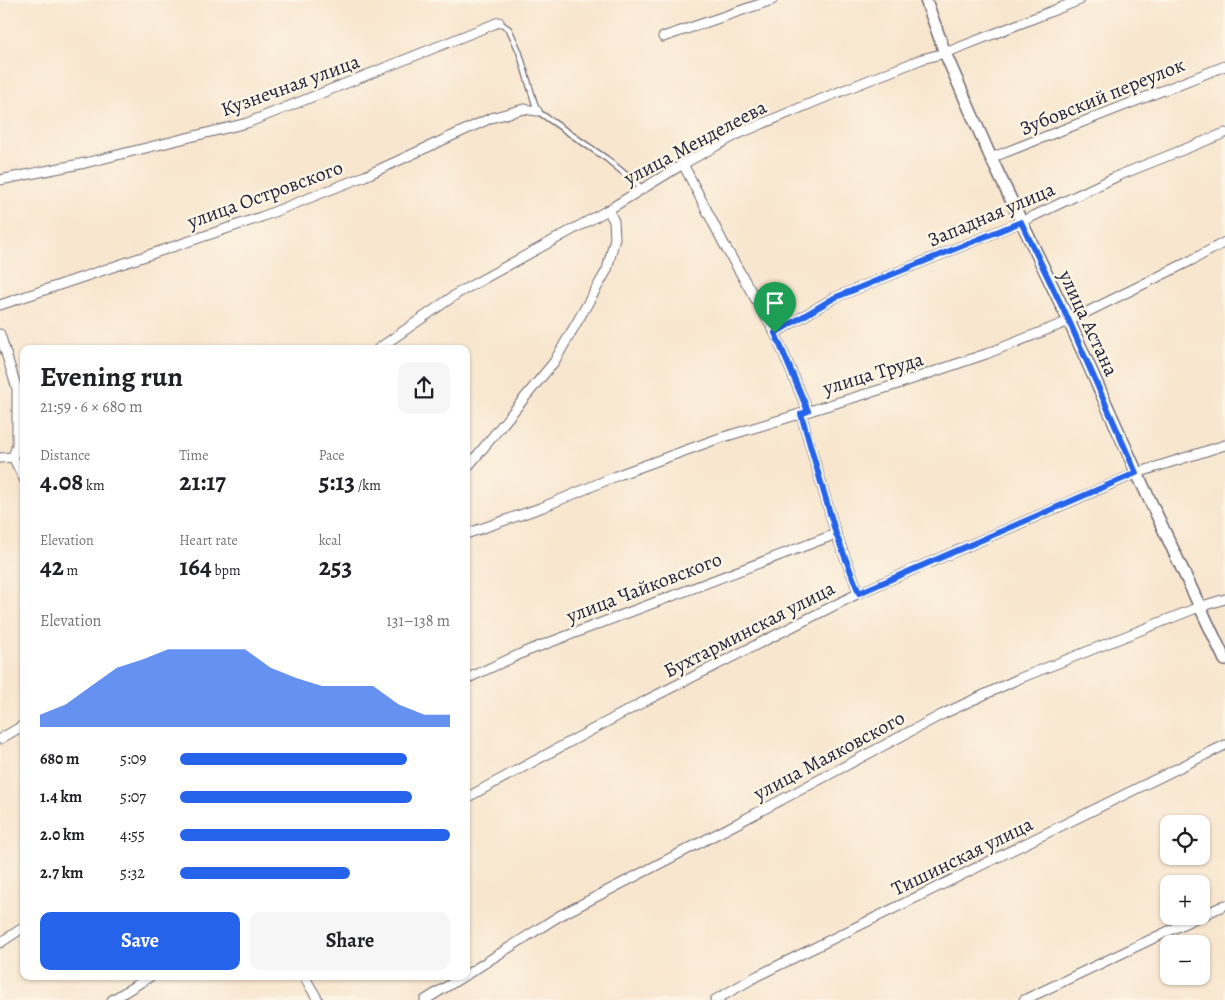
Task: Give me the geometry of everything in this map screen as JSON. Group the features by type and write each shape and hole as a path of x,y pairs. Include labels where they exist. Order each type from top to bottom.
{"street":[{"path":"663,37 772,0"},
{"name":"улица Астана","path":"926,0 945,53 991,158 1069,321 1136,473 1225,660"},
{"name":"улица Менделеева","path":"384,345 458,293 608,210 683,164 738,134 922,60 945,53 1080,0"},
{"name":"Кузнечная улица","path":"0,180 86,163 246,123 499,22"},
{"name":"Зубовский переулок","path":"991,158 1225,66"},
{"name":"улица Островского","path":"0,305 262,217 365,176 491,118 524,109 537,111"},
{"name":"Западная улица","path":"775,333 834,298 1021,222 1120,175 1225,133"},
{"path":"683,164 726,248 775,333 805,412 836,534 859,593"},
{"path":"470,464 554,362 607,270 615,238 614,222 608,210"},
{"name":"улица Труда","path":"470,533 543,507 621,474 717,439 892,386 986,354 1069,321 1225,242"},
{"path":"0,334 17,388 17,444 13,457 20,471"},
{"name":"Бухтарминская улица","path":"470,796 657,695 859,593 1136,473 1225,445"},
{"path":"0,458 13,457"},
{"name":"улица Чайковского","path":"470,677 527,651 836,534"},
{"name":"улица Маяковского","path":"470,973 559,916 943,714 1018,679 1225,599"},
{"path":"0,739 20,726"},
{"name":"Тишинская улица","path":"715,1000 759,975 1225,745"},
{"path":"1210,912 1225,905"},
{"path":"1024,1000 1182,925"},
{"path":"0,943 20,930"},
{"path":"112,1000 144,980"},
{"path":"306,980 318,1000"},
{"name":"улица Маяковского","path":"424,1000 458,980"}],"lane":[{"path":"499,22 509,29 520,51 537,111 607,159 643,188"}],"route":[{"path":"1021,222 1069,321 1136,473 859,593 836,534 801,414 808,411 775,333 834,298 1021,222"}]}
